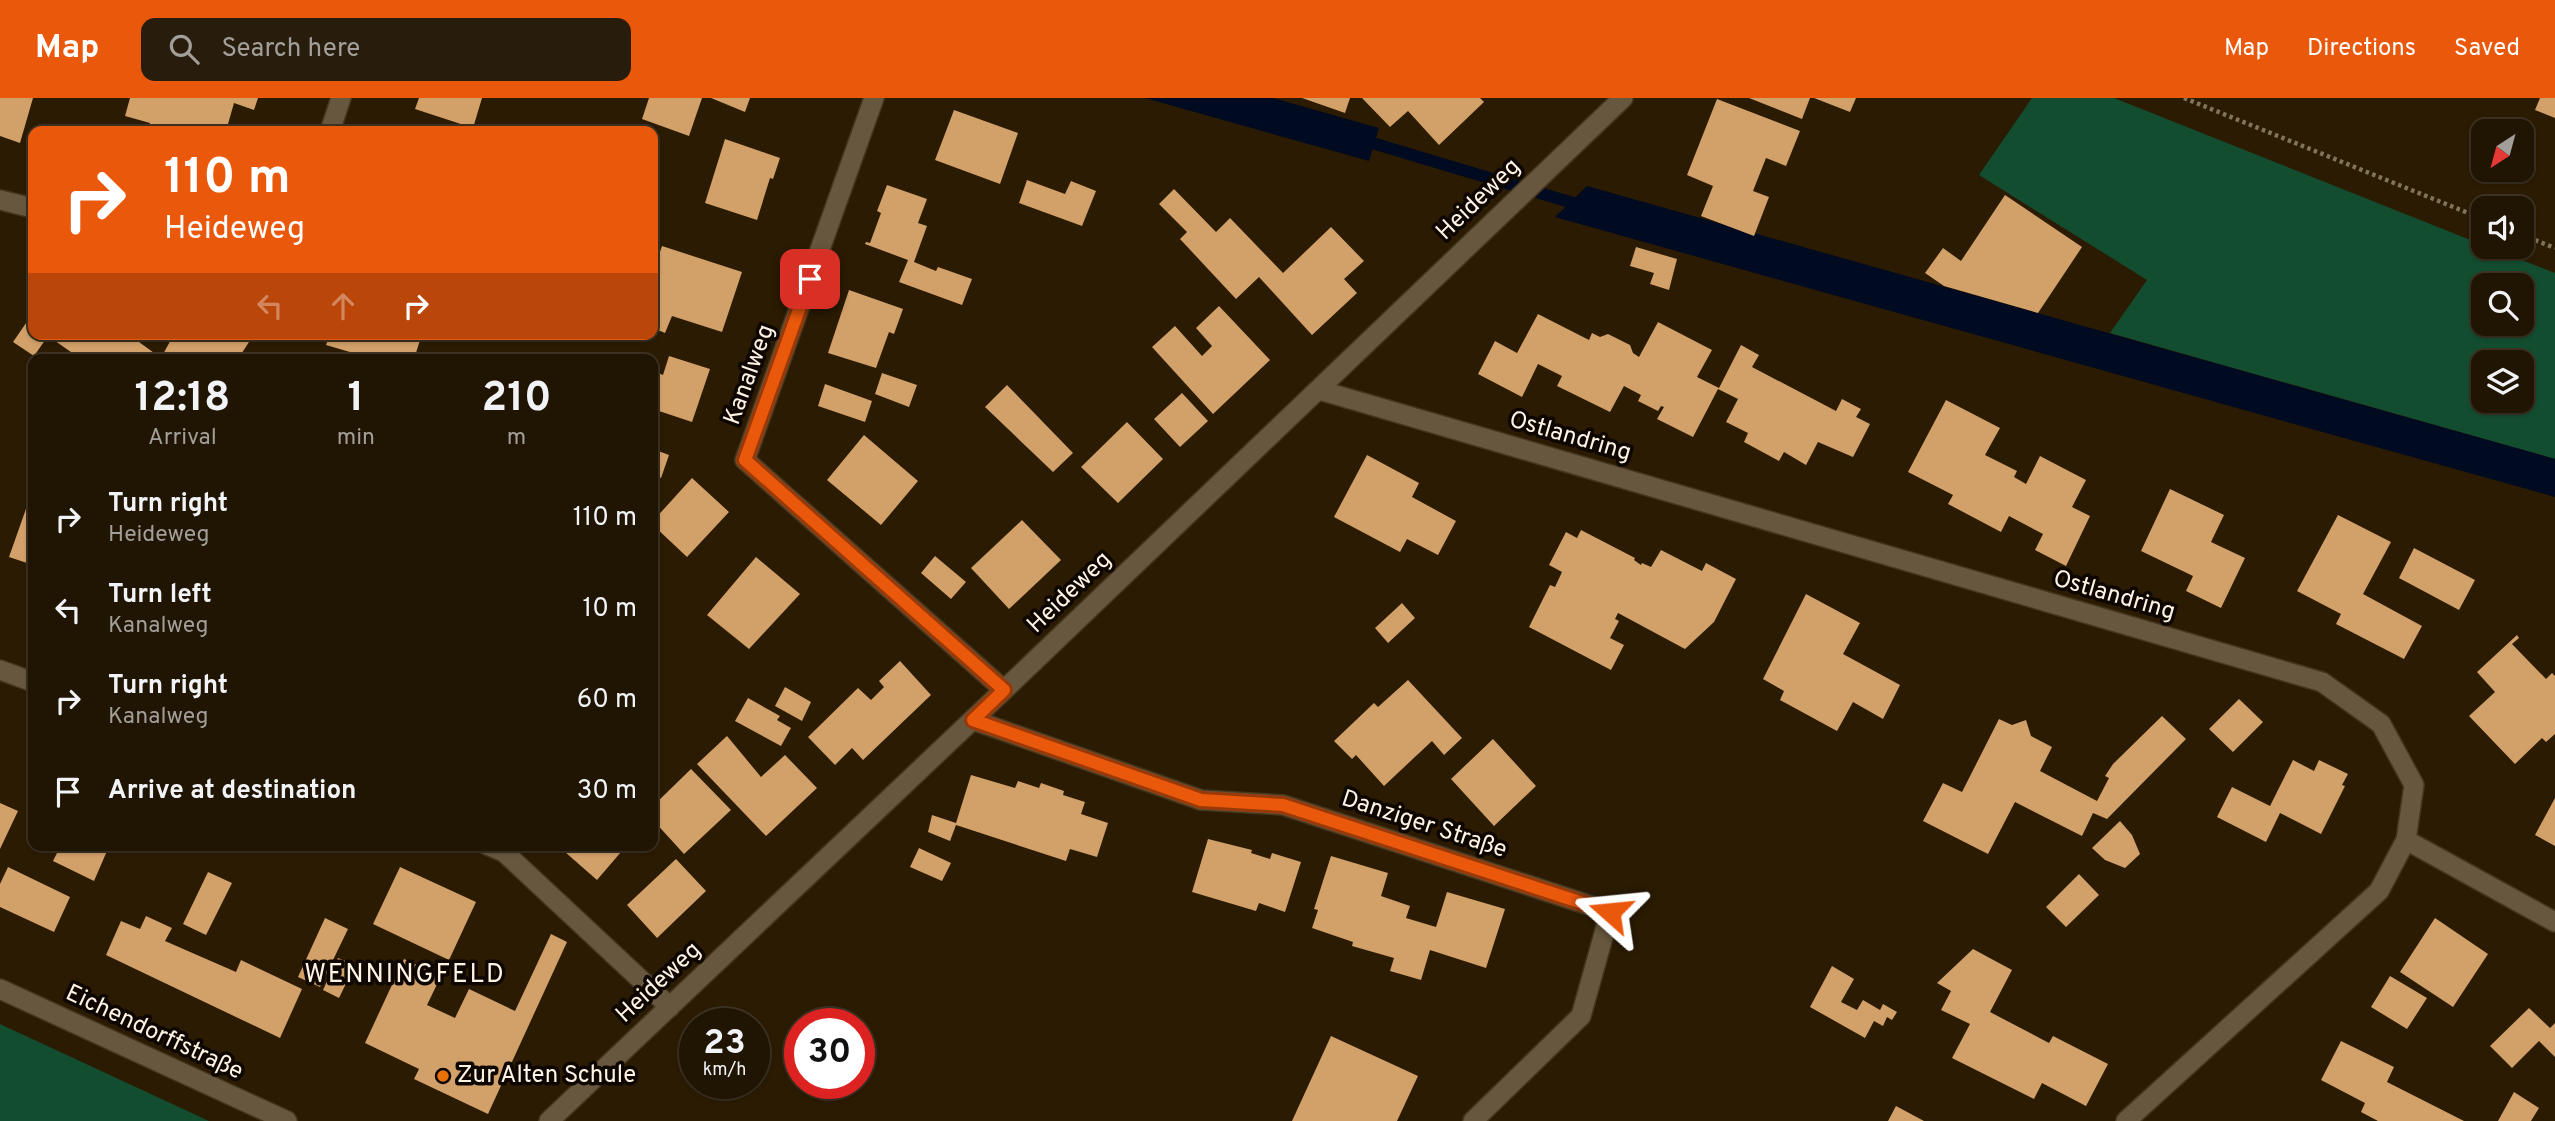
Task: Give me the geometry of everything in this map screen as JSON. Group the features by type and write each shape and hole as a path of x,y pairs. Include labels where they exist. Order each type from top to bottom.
{"street":[{"path":"332,126 341,98"},
{"name":"Kanalweg","path":"874,98 745,460 1004,690"},
{"name":"Heideweg","path":"549,1121 1623,98"},
{"path":"0,200 28,207"},
{"name":"Ostlandring","path":"1319,390 2322,682 2381,724 2414,785 2406,840 2379,891 2126,1121"},
{"path":"0,670 28,680"},
{"name":"Danziger Straße","path":"973,720 1201,800 1283,805 1610,912 1581,1016 1473,1121"},
{"path":"2406,840 2555,922"},
{"path":"502,851 670,1006"},
{"name":"Eichendorffstraße","path":"0,989 287,1121"}],"path":[{"path":"2183,98 2471,214"},
{"path":"2534,240 2555,248"}],"green space":[{"path":"2032,98 2114,98 2471,240 2471,259 2519,259 2555,273 2555,459 2110,333 2147,280 1979,175"},
{"path":"0,1024 209,1121 0,1121"}],"water":[{"path":"1145,98 1273,98 1379,128 1369,161"},
{"path":"1587,186 2555,459 2555,497 1555,217"}],"building":[{"path":"0,98 33,98 20,143 0,136"},
{"path":"130,98 258,98 254,110 234,103 227,126 149,126 150,123 125,116"},
{"path":"419,98 482,98 474,126 415,109"},
{"path":"649,98 702,98 689,136 642,119"},
{"path":"711,98 750,98 745,112"},
{"path":"1302,98 1350,98 1345,113"},
{"path":"1362,98 1480,98 1484,102 1439,145 1408,111 1390,127"},
{"path":"1749,98 1810,98 1802,119"},
{"path":"1814,98 1856,98 1850,112"},
{"path":"2540,98 2555,98 2555,118 2535,110"},
{"path":"1717,99 1800,131 1786,166 1766,158 1753,191 1769,197 1754,236 1701,216 1713,186 1687,175"},
{"path":"954,110 1018,133 1000,184 935,160"},
{"path":"725,139 780,158 773,179 770,178 757,220 705,203"},
{"path":"1027,180 1065,194 1071,181 1096,191 1082,226 1019,203"},
{"path":"887,185 927,199 918,223 927,226 914,262 936,271 938,267 972,279 962,305 899,282 908,260 865,244 870,243 881,213 877,211"},
{"path":"1174,189 1216,232 1230,218 1283,273 1331,227 1364,261 1344,279 1357,293 1312,335 1259,277 1236,299 1180,239 1187,232 1159,204"},
{"path":"2005,195 2082,247 2038,313 1944,286 1925,273 1943,248 1961,261"},
{"path":"662,246 742,272 722,332 672,316 665,333 658,330 658,258"},
{"path":"1636,247 1677,259 1669,290 1650,284 1654,273 1630,266"},
{"path":"849,290 903,309 894,334 889,332 876,368 828,353"},
{"path":"1219,306 1270,360 1213,414 1152,347 1175,326 1202,356 1212,346 1196,328"},
{"path":"1538,314 1589,340 1592,333 1600,337 1608,334 1630,345 1633,353 1639,357 1658,322 1712,350 1697,377 1719,388 1741,345 1759,355 1752,367 1836,411 1842,399 1861,409 1856,417 1870,424 1853,457 1818,442 1806,465 1784,452 1779,461 1744,442 1748,433 1726,422 1738,399 1718,389 1693,437 1657,419 1664,407 1661,406 1658,411 1638,401 1641,395 1624,386 1610,412 1557,386 1562,376 1538,364 1522,397 1478,374 1495,341 1517,353"},
{"path":"28,320 28,340 45,340 35,354 13,342"},
{"path":"54,340 136,340 156,354 74,354"},
{"path":"171,340 249,342 241,354 163,354"},
{"path":"328,340 420,340 416,354 357,354 326,345"},
{"path":"669,356 710,369 692,422 658,411 658,373 663,375"},
{"path":"882,373 917,385 909,407 875,394"},
{"path":"825,384 872,401 865,422 818,406"},
{"path":"1007,385 1073,453 1053,472 985,407"},
{"path":"1182,393 1208,421 1180,447 1154,419"},
{"path":"1946,400 2000,428 1985,455 2017,471 2014,477 2026,484 2040,456 2086,480 2072,507 2090,516 2066,566 2035,550 2043,534 2009,516 2001,532 1948,504 1953,495 1908,472"},
{"path":"1127,422 1163,459 1118,503 1081,467"},
{"path":"864,435 918,481 881,525 827,480"},
{"path":"658,451 669,455 661,478 658,477"},
{"path":"1367,455 1419,483 1412,497 1456,521 1438,555 1407,539 1400,552 1334,517"},
{"path":"692,478 729,512 687,557 658,530 658,515"},
{"path":"2170,489 2224,515 2211,542 2245,558 2221,608 2186,591 2193,576 2141,551"},
{"path":"28,505 28,563 9,557"},
{"path":"2338,515 2391,542 2363,594 2422,626 2404,659 2336,624 2341,614 2297,591"},
{"path":"1022,520 1061,560 1009,609 971,568"},
{"path":"1581,530 1635,558 1641,565 1642,563 1651,567 1661,550 1702,571 1706,563 1736,579 1714,622 1685,649 1618,613 1615,619 1619,621 1610,638 1624,645 1611,670 1529,627 1550,585 1555,587 1562,572 1549,565 1566,532 1577,538"},
{"path":"2414,548 2475,580 2459,610 2399,578"},
{"path":"935,556 966,582 951,599 921,573"},
{"path":"756,557 800,594 749,649 707,615"},
{"path":"1806,594 1860,623 1843,654 1900,685 1883,719 1853,702 1837,731 1780,700 1784,691 1763,679"},
{"path":"1402,603 1415,618 1388,643 1375,628"},
{"path":"2517,635 2519,638 2512,644 2546,679 2552,673 2555,676 2555,734 2546,742 2542,738 2515,764 2469,716 2495,692 2477,672"},
{"path":"900,661 931,695 863,760 852,748 835,765 808,737 858,688 871,700 884,687 879,681"},
{"path":"1408,680 1462,738 1444,755 1432,741 1384,786 1356,755 1352,759 1334,741 1374,703 1378,707"},
{"path":"785,687 811,702 802,721 775,706"},
{"path":"748,698 780,716 777,720 791,728 781,746 735,721"},
{"path":"2239,699 2263,722 2233,752 2209,729"},
{"path":"2162,716 2186,739 2107,819 2093,813 2082,836 2015,802 1988,854 1923,821 1943,783 1962,792 1999,719 2012,725 2026,720 2031,736 2052,747 2040,771 2097,801 2109,778 2105,776 2113,764"},
{"path":"727,736 761,777 785,755 817,788 766,836 697,764"},
{"path":"1493,739 1536,786 1494,826 1451,779"},
{"path":"2293,760 2314,771 2319,760 2348,774 2342,785 2345,786 2321,834 2280,813 2266,842 2217,817 2232,787 2270,806"},
{"path":"691,769 731,810 684,854 658,825 658,801"},
{"path":"971,775 1015,788 1018,781 1039,788 1041,783 1064,791 1063,795 1085,802 1081,814 1108,823 1097,857 1070,849 1066,861 956,825 950,841 928,832 932,815 956,823"},
{"path":"2555,798 2555,846 2535,835"},
{"path":"0,803 18,811 0,849"},
{"path":"2120,821 2132,835 2140,854 2125,868 2105,860 2092,848"},
{"path":"1208,839 1252,850 1251,853 1270,859 1272,853 1301,862 1285,912 1259,903 1256,911 1192,892"},
{"path":"919,848 951,863 942,881 910,867"},
{"path":"58,851 107,851 94,881 53,861"},
{"path":"564,851 622,851 597,880"},
{"path":"1331,856 1388,873 1381,896 1410,906 1406,918 1436,927 1447,892 1505,909 1486,968 1430,950 1421,980 1390,971 1394,958 1352,946 1353,942 1312,928 1318,910 1314,909"},
{"path":"676,859 706,891 657,938 627,905"},
{"path":"8,867 70,897 54,932 0,907 0,884"},
{"path":"400,867 476,902 449,960 373,924"},
{"path":"208,872 232,883 206,935 183,924"},
{"path":"2079,874 2099,895 2066,927 2046,907"},
{"path":"146,916 172,928 165,941 236,972 241,960 302,989 280,1038 106,955 121,921 140,929"},
{"path":"325,918 348,929 320,987 298,977"},
{"path":"2435,918 2488,954 2453,1007 2400,972"},
{"path":"551,934 567,942 488,1114 414,1079 419,1069 365,1043 404,959 441,976 427,1005 455,1018 469,989 515,1011"},
{"path":"1973,949 2012,970 1990,1012 2049,1043 2053,1036 2108,1064 2086,1106 2042,1083 2034,1099 1952,1058 1970,1024 1941,1010 1951,991 1937,983"},
{"path":"338,958 355,965 339,998 323,990"},
{"path":"1832,966 1854,979 1841,1002 1857,1010 1863,1000 1880,1010 1883,1004 1897,1012 1892,1020 1887,1017 1883,1026 1874,1021 1865,1038 1810,1007"},
{"path":"2390,976 2427,998 2407,1029 2371,1007"},
{"path":"2529,1008 2550,1028 2555,1023 2555,1057 2539,1041 2512,1068 2490,1046"},
{"path":"1331,1036 1418,1076 1397,1121 1292,1121"},
{"path":"2341,1041 2394,1067 2387,1082 2464,1121 2378,1121 2361,1112 2365,1103 2321,1080"},
{"path":"2514,1092 2539,1108 2531,1121 2498,1121"},
{"path":"1896,1106 1924,1121 1888,1121"}],"waterway":[{"path":"1359,139 1583,206"}],"place":[{"name":"Zur Alten Schule","path":"443,1076"}],"district":[{"name":"WENNINGFELD","path":"405,975"}],"route":[{"path":"810,279 745,460 1004,690 973,720 1201,800 1283,805 1610,912"}]}
